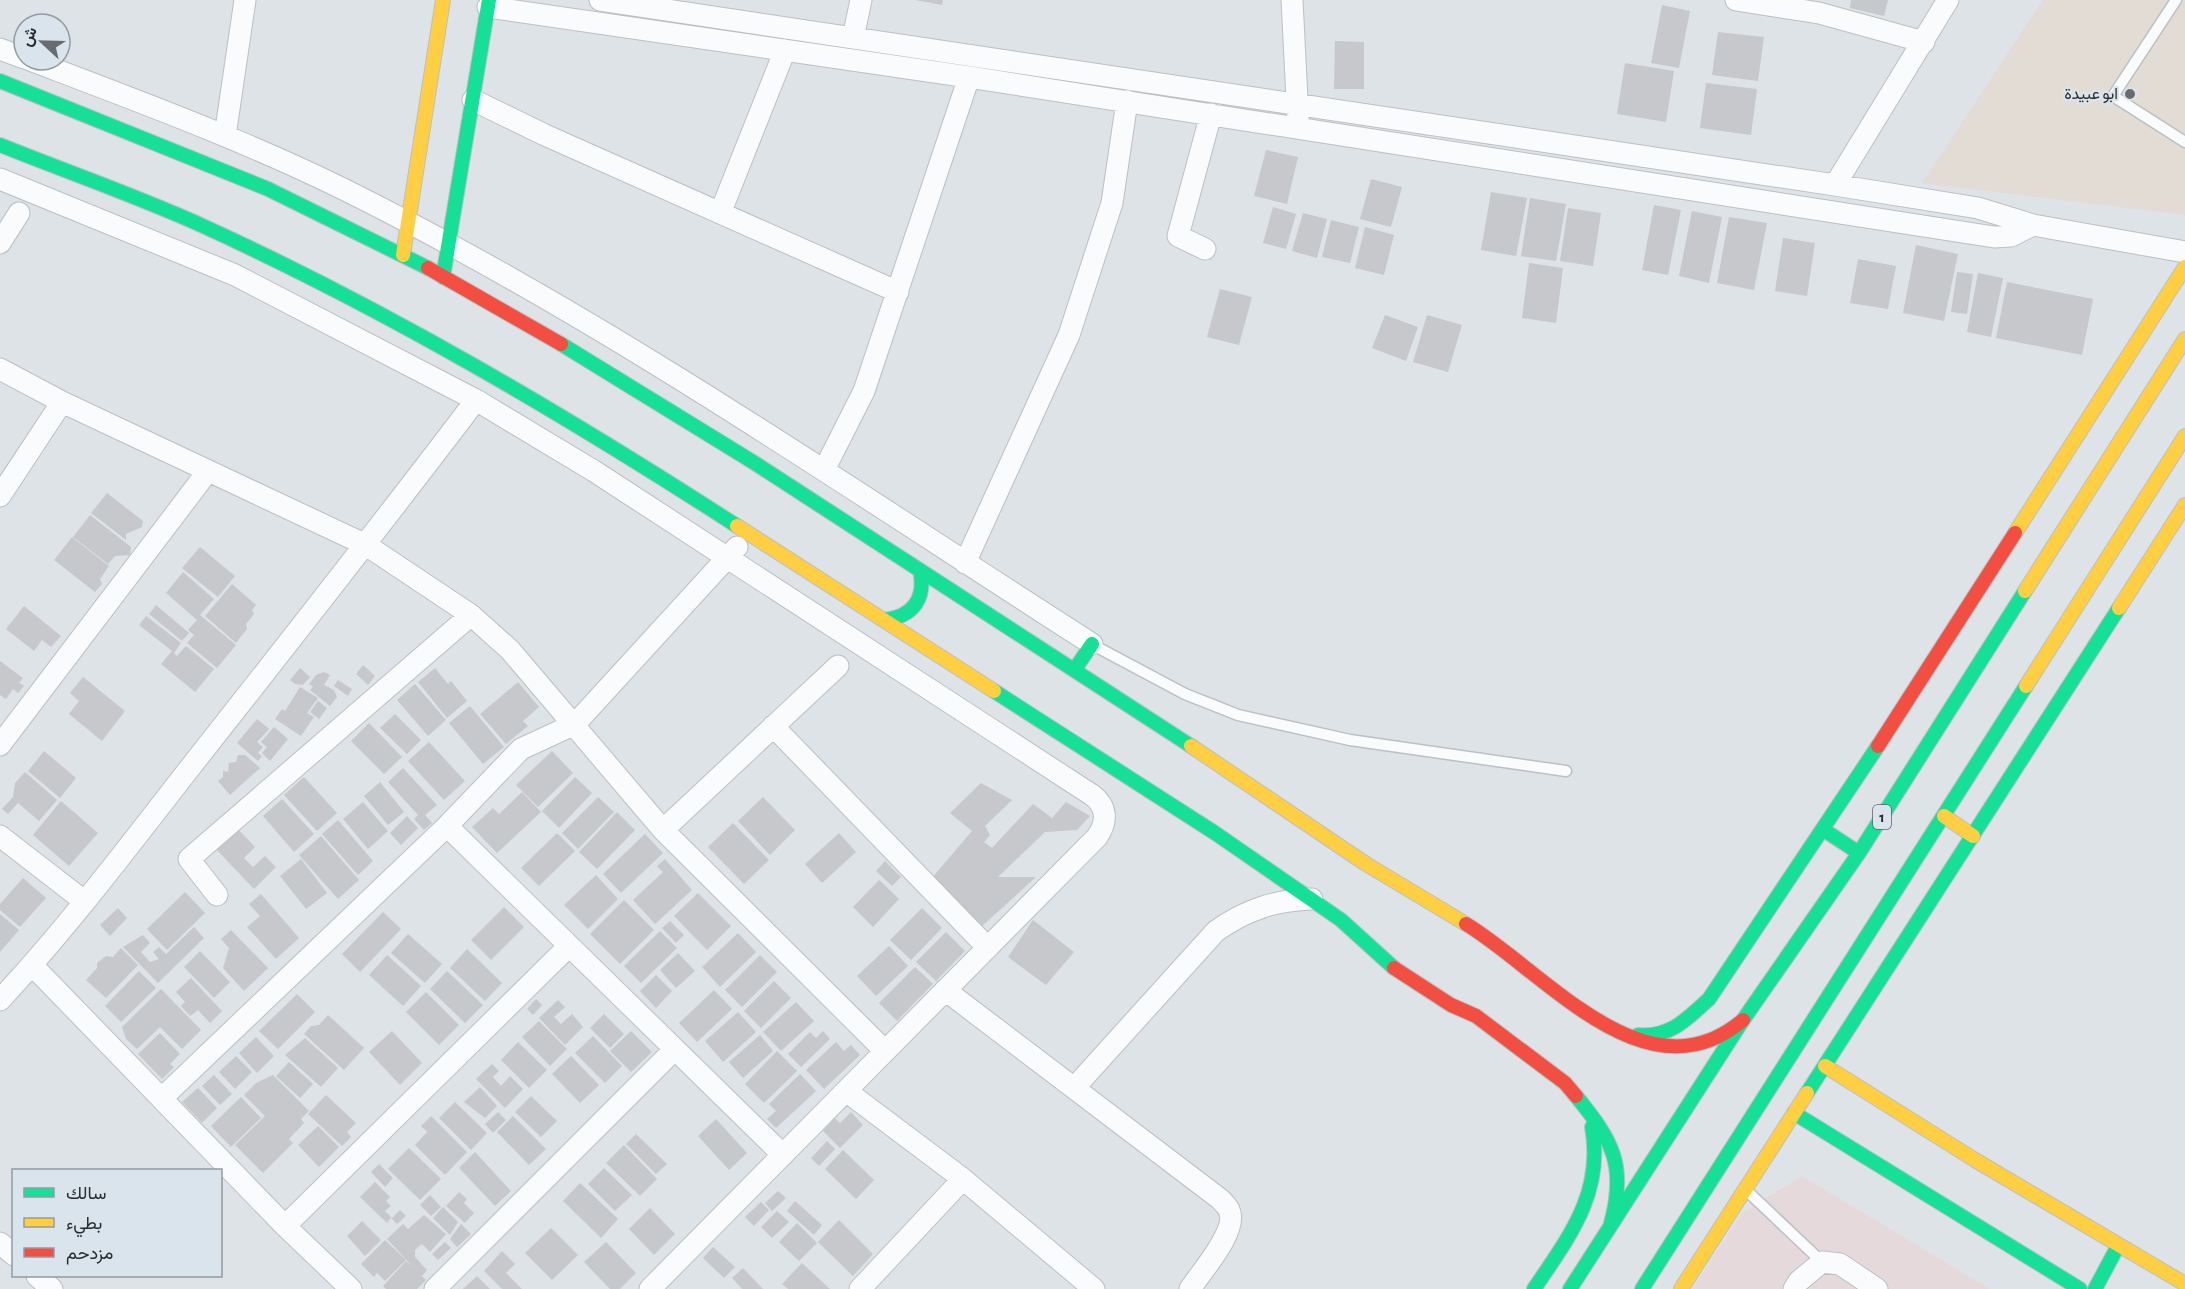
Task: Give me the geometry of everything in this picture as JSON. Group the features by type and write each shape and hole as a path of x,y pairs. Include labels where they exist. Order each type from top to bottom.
{"main road":[{"path":"403,255 443,0"},
{"path":"443,277 488,4"},
{"path":"0,81 220,167 312,209 443,277 638,389 1075,669 1398,885 1475,928 1523,963 1568,1001"},
{"path":"0,145 170,212 384,315 552,410 749,533 1215,832 1341,920 1367,946 1403,976 1443,1000 1476,1016"},
{"path":"1624,1033 1650,1036 1668,1032 1695,1014 1721,982 1824,830 2185,267"},
{"name":"1","path":"1570,1289 1743,1020 1859,853 2185,339"},
{"path":"1642,1289 2185,436"},
{"path":"1681,1289 2185,505"},
{"path":"885,620 903,617 918,606 923,588 920,570"},
{"path":"1075,669 1092,644"},
{"path":"1944,816 1973,836"},
{"path":"1824,830 1859,853"},
{"path":"1398,885 1441,926"},
{"path":"1341,920 1391,945"},
{"path":"1506,971 1568,1001 1624,1033 1652,1044 1688,1047 1720,1038 1743,1020"},
{"path":"1443,984 1476,1016 1544,1065 1586,1107 1601,1126 1616,1161 1619,1196 1609,1227"},
{"path":"1825,1066 2118,1246 2185,1284"},
{"path":"1534,1289 1576,1224 1593,1182 1598,1159 1595,1136 1586,1107"},
{"path":"1794,1113 2080,1289"},
{"path":"2095,1289 2118,1246"}],"street":[{"path":"225,136 245,0"},
{"path":"600,0 691,7 853,38 1835,185 1978,208 2033,225 2185,252"},
{"path":"853,38 861,0"},
{"path":"1292,0 1298,127"},
{"path":"1736,0 1820,6 1924,42"},
{"path":"1835,185 1948,0"},
{"path":"488,4 1298,127 1994,237 2012,236 2033,225"},
{"path":"721,211 785,50"},
{"path":"61,72 225,136 326,180 449,244 634,352 824,470 1092,644"},
{"path":"824,470 864,391 969,77"},
{"path":"473,100 545,135 721,211 898,292"},
{"path":"965,563 1070,335 1112,203 1127,101"},
{"path":"1205,249 1178,236 1211,114"},
{"path":"0,179 32,189 235,275 476,400 555,446 1098,800 1105,814 1105,823 1097,837 650,1289"},
{"path":"0,243 19,213"},
{"path":"0,369 62,402 366,545 471,615 510,650 663,830 885,1051"},
{"path":"0,1000 84,902 366,545 476,400"},
{"path":"0,496 62,402"},
{"path":"0,745 208,471"},
{"path":"162,1098 447,826 520,749 575,724 749,533"},
{"path":"217,895 189,859 471,615"},
{"path":"663,830 838,666"},
{"path":"773,726 987,947"},
{"path":"447,826 568,947 783,1155"},
{"path":"0,836 84,902"},
{"path":"1075,1087 1216,931 1233,919 1271,903 1312,899"},
{"path":"285,1226 568,947"},
{"path":"32,965 285,1226 351,1289"},
{"path":"945,990 1220,1199 1230,1211 1231,1225 1226,1237 1190,1289"},
{"path":"435,1289 674,1050"},
{"path":"846,1091 963,1179 1080,1285"},
{"path":"860,1289 963,1179"},
{"path":"0,1243 12,1253"},
{"path":"1794,1289 1799,1281 1822,1262 1840,1264 1877,1289"},
{"path":"39,1277 52,1289"}],"lane":[{"path":"2176,0 2113,96 2185,142"},
{"path":"1092,644 1185,694 1238,715 1350,740 1566,771"},
{"path":"1745,1189 1822,1262"}],"shaded area":[{"path":"2043,0 2185,0 2185,215 1922,183"},
{"path":"1802,1176 1990,1289 1692,1289 1742,1213"}],"building":[{"path":"915,0 943,0 942,5"},
{"path":"1851,0 1888,0 1884,16 1850,8"},
{"path":"1662,5 1690,11 1679,68 1651,63"},
{"path":"1718,32 1764,37 1758,81 1712,75"},
{"path":"1335,41 1364,42 1364,89 1334,89"},
{"path":"1625,63 1674,71 1666,122 1617,114"},
{"path":"1706,83 1757,89 1751,135 1700,128"},
{"path":"1266,150 1298,157 1287,204 1254,196"},
{"path":"1371,179 1402,187 1391,227 1360,219"},
{"path":"1491,192 1527,198 1516,256 1481,250"},
{"path":"1530,198 1566,204 1556,261 1521,256"},
{"path":"1654,205 1681,210 1668,275 1642,270"},
{"path":"1273,207 1296,214 1286,249 1263,243"},
{"path":"1568,208 1601,213 1593,266 1560,261"},
{"path":"1692,211 1722,217 1709,283 1679,276"},
{"path":"1303,213 1327,219 1317,258 1292,251"},
{"path":"1729,217 1767,223 1754,290 1717,283"},
{"path":"1331,220 1359,227 1350,263 1322,257"},
{"path":"1365,227 1394,235 1384,275 1355,268"},
{"path":"1783,238 1815,243 1807,296 1775,291"},
{"path":"1916,245 1958,254 1944,321 1903,313"},
{"path":"1858,259 1896,266 1888,309 1850,303"},
{"path":"1529,263 1563,268 1556,323 1522,318"},
{"path":"1957,272 1973,274 1967,314 1951,312"},
{"path":"1978,273 2003,278 1991,337 1967,332"},
{"path":"2007,282 2093,299 2082,355 1996,338"},
{"path":"1220,289 1252,297 1239,345 1207,337"},
{"path":"1385,315 1418,327 1406,361 1372,348"},
{"path":"1427,315 1462,325 1448,372 1413,362"},
{"path":"107,493 143,521 142,527 126,534 126,540 91,513"},
{"path":"90,515 131,547 130,555 115,556 108,564 73,537"},
{"path":"72,537 109,566 100,579 102,584 95,592 54,560"},
{"path":"200,547 235,576 218,597 182,568"},
{"path":"183,572 214,599 200,615 236,645 217,668 187,643 194,635 188,630 197,620 166,593"},
{"path":"232,584 256,605 252,610 254,614 246,624 247,629 236,643 205,616"},
{"path":"156,605 189,633 182,641 149,614"},
{"path":"24,606 61,636 51,647 42,640 34,651 6,629"},
{"path":"146,616 181,643 174,653 177,656 186,646 214,669 195,692 161,664 172,651 139,625"},
{"path":"0,661 23,678 19,683 24,686 18,693 13,689 6,699 0,695"},
{"path":"363,665 375,676 368,685 356,674"},
{"path":"300,668 310,677 303,685 295,684 290,680"},
{"path":"435,668 448,684 451,681 467,701 447,718 418,682"},
{"path":"324,672 330,675 324,685 334,690 337,697 330,706 310,690 313,687 309,684 316,675"},
{"path":"83,677 125,711 102,741 69,714 79,701 70,693"},
{"path":"338,680 352,689 348,696 334,686"},
{"path":"518,682 539,707 523,721 528,726 506,744 480,714"},
{"path":"415,684 446,720 428,736 397,700"},
{"path":"300,687 318,698 307,713 314,717 301,736 275,719 282,709 285,711"},
{"path":"318,701 327,708 319,719 310,712"},
{"path":"470,706 504,747 483,764 449,723"},
{"path":"395,714 421,740 407,754 380,728"},
{"path":"257,719 269,729 257,742 263,747 258,753 262,756 258,761 237,743"},
{"path":"369,723 402,757 384,774 351,741"},
{"path":"274,727 288,739 270,761 262,753 267,747 261,742"},
{"path":"429,742 465,781 444,800 408,761"},
{"path":"44,751 76,778 60,798 28,771"},
{"path":"552,751 573,773 538,807 516,785"},
{"path":"238,755 245,755 260,768 230,795 218,781 223,777 223,771 228,772 229,763 236,762"},
{"path":"403,768 437,805 425,815 432,823 424,830 414,819 418,815 388,782"},
{"path":"25,772 57,800 39,821 18,803 8,814 2,809 13,797 15,783"},
{"path":"304,777 337,813 317,831 284,795"},
{"path":"575,777 592,793 559,828 542,811"},
{"path":"380,782 404,812 388,825 364,796"},
{"path":"981,783 1012,800 985,826 990,835 984,842 992,848 1033,804 1052,818 1066,802 1090,816 1077,830 1045,832 998,877 1036,877 980,928 931,879 972,831 950,813"},
{"path":"522,792 541,812 497,853 472,827 493,808 499,814"},
{"path":"598,797 614,812 578,849 562,833"},
{"path":"763,797 795,830 770,855 738,821"},
{"path":"282,799 314,834 294,852 263,816"},
{"path":"61,801 98,833 69,866 33,835"},
{"path":"363,802 388,831 368,849 343,819"},
{"path":"617,812 635,830 597,869 579,852"},
{"path":"407,816 418,828 401,845 390,833"},
{"path":"338,820 373,861 358,875 322,834"},
{"path":"733,823 769,860 744,884 708,847"},
{"path":"235,826 255,847 244,858 253,867 265,856 276,867 254,889 214,847"},
{"path":"557,833 575,851 539,886 521,868"},
{"path":"839,833 856,852 822,883 805,864"},
{"path":"645,834 663,853 621,893 603,874"},
{"path":"321,836 359,880 338,899 299,855"},
{"path":"301,859 327,893 306,909 280,876"},
{"path":"665,859 692,890 655,924 633,900 663,872 657,866"},
{"path":"885,861 901,877 892,886 876,871"},
{"path":"596,875 618,899 588,929 564,905"},
{"path":"23,878 46,898 20,927 0,910 0,904"},
{"path":"879,880 899,899 873,927 853,907"},
{"path":"185,892 205,913 167,950 147,929"},
{"path":"698,893 731,926 707,950 674,916"},
{"path":"261,894 299,938 276,959 247,927 260,916 249,904"},
{"path":"624,900 654,930 620,964 590,934"},
{"path":"504,907 524,927 491,960 471,940"},
{"path":"118,908 127,918 110,936 100,925"},
{"path":"922,908 942,928 911,960 890,940"},
{"path":"383,912 401,929 360,972 342,954"},
{"path":"0,914 19,930 0,952"},
{"path":"1033,920 1074,952 1046,985 1008,957"},
{"path":"670,921 684,935 676,943 662,928"},
{"path":"194,927 204,938 158,983 123,947 143,935 150,943 141,952 150,962 159,959 153,952 159,947 166,954"},
{"path":"231,930 268,968 244,991 223,968 229,948 221,939"},
{"path":"660,931 677,948 641,983 624,966"},
{"path":"946,932 965,951 936,981 916,962"},
{"path":"738,933 756,952 720,987 702,967"},
{"path":"408,934 442,964 425,983 391,953"},
{"path":"889,946 908,966 876,996 857,976"},
{"path":"121,948 138,965 106,998 86,980 97,968 97,963 106,956 113,957"},
{"path":"467,949 502,983 485,1001 450,968"},
{"path":"200,951 230,982 214,998 184,967"},
{"path":"678,953 695,971 676,988 660,970"},
{"path":"387,955 421,986 403,1006 369,975"},
{"path":"760,955 777,972 742,1007 725,990"},
{"path":"915,967 933,984 897,1021 879,1003"},
{"path":"139,971 156,988 121,1022 105,1006"},
{"path":"447,971 483,1005 465,1023 430,989"},
{"path":"656,975 672,991 656,1008 640,991"},
{"path":"191,978 222,1011 210,1023 198,1010 190,1016 181,1006 185,1002 176,992"},
{"path":"774,981 791,998 761,1028 744,1011"},
{"path":"161,989 201,1030 182,1049 160,1027 137,1049 126,1039 122,1027"},
{"path":"714,990 732,1009 697,1042 679,1023"},
{"path":"426,992 459,1025 439,1045 406,1012"},
{"path":"297,994 315,1012 278,1049 259,1031"},
{"path":"536,999 542,1005 533,1015 527,1009"},
{"path":"558,1000 565,1007 554,1017 561,1024 572,1014 583,1027 565,1045 539,1018"},
{"path":"796,1002 814,1021 781,1051 763,1032"},
{"path":"738,1012 756,1032 723,1062 705,1041"},
{"path":"604,1014 624,1034 610,1048 590,1028"},
{"path":"328,1015 364,1048 344,1070 304,1034 311,1026 319,1025"},
{"path":"539,1021 567,1049 550,1066 522,1037"},
{"path":"392,1031 422,1063 400,1085 369,1052"},
{"path":"631,1031 652,1052 631,1072 610,1051"},
{"path":"823,1031 830,1039 801,1067 788,1054 810,1032 816,1038"},
{"path":"160,1033 180,1054 170,1064 174,1067 162,1079 138,1054"},
{"path":"760,1035 773,1051 743,1078 729,1062"},
{"path":"593,1036 622,1066 605,1083 575,1053"},
{"path":"256,1037 274,1056 257,1073 239,1053"},
{"path":"305,1038 338,1068 321,1087 285,1055"},
{"path":"518,1042 547,1070 529,1088 501,1060"},
{"path":"836,1042 844,1051 851,1045 860,1055 824,1089 806,1070"},
{"path":"777,1051 797,1071 764,1103 745,1084"},
{"path":"236,1056 252,1072 235,1089 219,1072"},
{"path":"571,1056 599,1085 580,1103 552,1074"},
{"path":"289,1062 313,1084 300,1098 276,1076"},
{"path":"492,1064 499,1071 493,1077 501,1086 510,1076 523,1089 505,1108 476,1079"},
{"path":"800,1074 816,1091 776,1128 767,1119 776,1111 769,1104"},
{"path":"214,1075 232,1094 220,1105 202,1086"},
{"path":"273,1075 309,1111 301,1119 304,1123 289,1139 293,1143 263,1173 235,1145 265,1116 244,1095 256,1083"},
{"path":"480,1087 497,1106 485,1118 464,1102"},
{"path":"198,1088 217,1108 202,1123 182,1102"},
{"path":"326,1095 356,1123 347,1132 351,1137 342,1146 308,1114"},
{"path":"531,1096 557,1121 541,1137 515,1112"},
{"path":"241,1097 261,1118 231,1147 211,1126"},
{"path":"455,1102 487,1133 471,1150 439,1118"},
{"path":"498,1112 506,1120 493,1133 485,1124"},
{"path":"851,1112 863,1125 840,1148 823,1131 835,1118 840,1123"},
{"path":"431,1116 467,1152 445,1175 415,1145 427,1132 421,1126"},
{"path":"513,1116 546,1149 529,1165 497,1132"},
{"path":"716,1119 747,1153 729,1170 698,1136"},
{"path":"318,1126 339,1147 319,1167 298,1145"},
{"path":"636,1134 667,1164 656,1174 626,1144"},
{"path":"827,1141 835,1149 819,1166 811,1158"},
{"path":"624,1145 657,1179 640,1196 606,1163"},
{"path":"409,1148 441,1179 420,1200 388,1169"},
{"path":"843,1150 874,1180 856,1199 825,1169"},
{"path":"475,1152 511,1191 495,1206 459,1168"},
{"path":"379,1164 393,1178 385,1187 371,1172"},
{"path":"604,1168 632,1195 615,1211 588,1184"},
{"path":"375,1182 390,1197 386,1201 391,1206 385,1211 392,1218 400,1210 406,1216 397,1224 391,1218 387,1223 360,1197"},
{"path":"580,1183 618,1219 601,1238 563,1201"},
{"path":"778,1191 786,1198 772,1211 765,1203"},
{"path":"459,1192 467,1199 464,1203 474,1213 465,1223 446,1206"},
{"path":"430,1195 441,1207 431,1216 420,1205"},
{"path":"795,1201 822,1225 814,1235 787,1211"},
{"path":"761,1202 769,1210 754,1226 745,1217"},
{"path":"443,1207 458,1222 450,1235 433,1218"},
{"path":"650,1208 675,1234 654,1255 629,1229"},
{"path":"777,1211 789,1222 772,1238 761,1227"},
{"path":"424,1215 446,1234 430,1252 422,1244 415,1250 415,1257 427,1270 422,1276 426,1280 417,1289 386,1289 383,1286 406,1261 412,1266 387,1239 403,1224 408,1229"},
{"path":"839,1220 873,1254 853,1276 818,1242"},
{"path":"362,1221 381,1240 365,1256 347,1236"},
{"path":"797,1223 817,1243 799,1261 779,1242"},
{"path":"461,1224 471,1234 457,1247 450,1239"},
{"path":"551,1228 578,1255 552,1280 525,1253"},
{"path":"385,1240 406,1260 385,1281 377,1273 374,1277 361,1264"},
{"path":"445,1242 451,1248 438,1260 432,1254"},
{"path":"606,1242 636,1273 620,1289 610,1289 584,1262"},
{"path":"713,1247 735,1267 724,1278 703,1258"},
{"path":"502,1251 515,1264 506,1273 522,1289 502,1289 484,1271"},
{"path":"802,1263 830,1289 788,1289 782,1284"},
{"path":"743,1268 763,1289 742,1289 732,1278"},
{"path":"477,1276 490,1289 463,1289"}],"traffic: fast":[{"path":"443,277 489,0"},
{"path":"0,81 268,189 428,268"},
{"path":"0,145 178,215 341,293 475,366 607,444 737,526"},
{"path":"561,344 753,462 1191,746"},
{"path":"885,620 904,614 916,604 921,589 920,570"},
{"path":"1570,1289 1743,1020 1859,853 2025,591"},
{"path":"1807,1093 2119,608"},
{"path":"1075,669 1092,644"},
{"path":"1642,1289 2026,686"},
{"path":"994,691 1215,833 1341,920 1394,968"},
{"path":"1638,1035 1660,1033 1677,1026 1709,999 1878,746"},
{"path":"1824,830 1859,853"},
{"path":"1576,1096 1599,1126 1613,1154 1617,1185 1616,1203 1611,1223"},
{"path":"1794,1113 2080,1289"},
{"path":"1534,1289 1571,1232 1588,1194 1593,1173 1592,1127"},
{"path":"2095,1289 2118,1246"}],"traffic: slow":[{"path":"403,255 443,0"},
{"path":"2015,533 2185,267"},
{"path":"2025,591 2185,339"},
{"path":"2026,686 2185,436"},
{"path":"2119,608 2185,505"},
{"path":"737,526 994,691"},
{"path":"1191,746 1366,864 1466,924"},
{"path":"1944,816 1973,836"},
{"path":"1825,1066 1975,1160 2185,1284"},
{"path":"1681,1289 1807,1093"}],"traffic: jam":[{"path":"428,268 561,344"},
{"path":"1878,746 2015,533"},
{"path":"1466,924 1563,997 1598,1020 1634,1038 1670,1046 1707,1041 1743,1020"},
{"path":"1394,968 1451,1005 1476,1016 1565,1083 1576,1096"}],"place":[{"name":"ابو عبيدة","path":"2130,94"}]}
